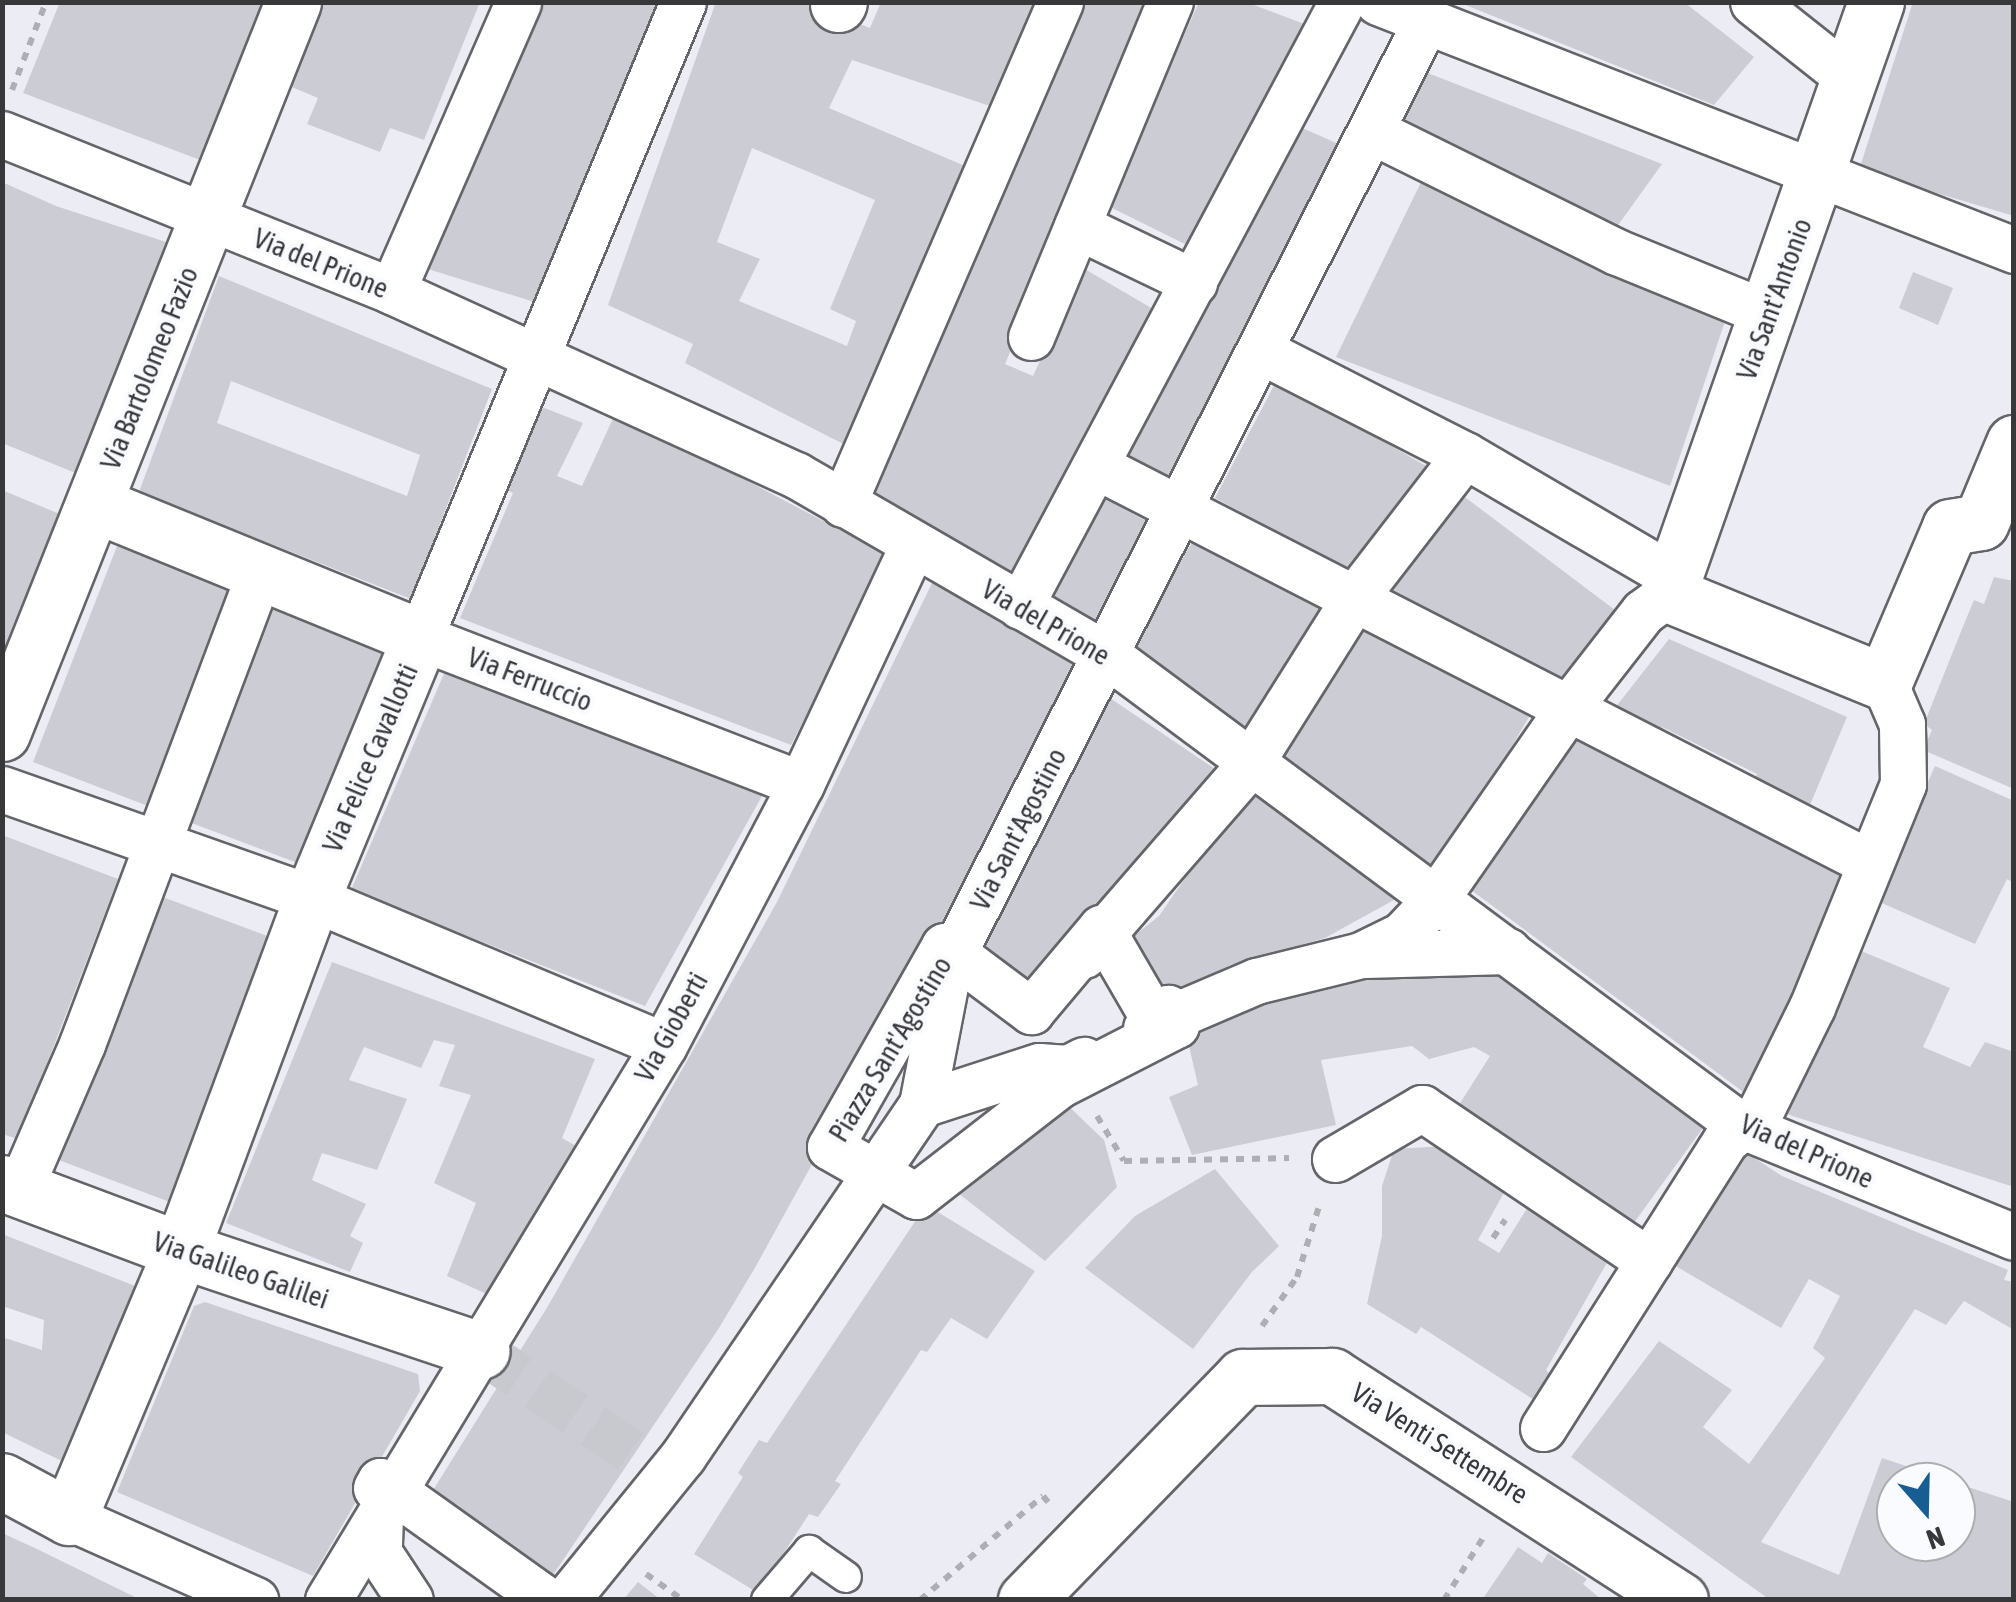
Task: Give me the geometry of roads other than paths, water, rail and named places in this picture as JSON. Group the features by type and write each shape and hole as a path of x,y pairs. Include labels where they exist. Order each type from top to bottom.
{"street":[{"name":"Via Bartolomeo Fazio","path":"2,733 210,219 293,2"},
{"path":"392,292 518,2"},
{"name":"Via Felice Cavallotti","path":"68,1517 181,1250 312,898 683,2"},
{"path":"843,504 1060,2"},
{"path":"1031,337 1170,2"},
{"path":"1020,606 1342,2"},
{"path":"1753,2 1850,79"},
{"name":"Via Sant'Antonio","path":"1671,585 1819,174 1876,2"},
{"path":"1401,9 2014,250"},
{"name":"Via Sant'Agostino","path":"566,1600 683,1456 922,1104 954,954 1372,131 1401,9"},
{"name":"Via del Prione","path":"6,114 210,219 392,292 796,475 1107,655 1740,1125 2014,1236"},
{"path":"1372,131 1617,252 1769,314"},
{"path":"1077,226 1194,282"},
{"path":"1261,350 1465,455 1671,585 1884,682 1902,724 1903,784 1812,1007 1760,1112 1725,1141 1543,1428"},
{"path":"1884,682 1950,527 1981,522 2014,444"},
{"path":"1056,1072 1042,1004 1250,764 1356,596 1465,455"},
{"path":"1096,466 1182,506 1870,863"},
{"name":"Via Ferruccio","path":"94,504 420,638 800,784"},
{"name":"Via Gioberti","path":"328,1600 664,1045 800,784 914,545"},
{"path":"11,1185 82,1044 260,574"},
{"path":"1361,955 1402,934 1435,900 1569,707 1643,612 1671,585"},
{"path":"2,788 312,898 664,1045"},
{"name":"Piazza Sant'Agostino","path":"1056,1072 916,1196 830,1147 944,946 1031,1011 1101,928 1104,932"},
{"path":"1104,932 1152,1016 1168,1008 1172,1015"},
{"path":"922,1104 1068,1068 1172,1015 1256,981 1361,955 1508,951"},
{"path":"1335,1158 1422,1108 1649,1261"},
{"name":"Via Galileo Galilei","path":"11,1185 181,1250 482,1351"},
{"name":"Via Venti Settembre","path":"1026,1600 1242,1377 1332,1376 1680,1600"},
{"path":"312,1600 380,1481 387,1503 378,1553 410,1600"},
{"path":"2,1482 68,1517 255,1600"},
{"path":"387,1503 547,1600"}],"lane":[{"path":"766,1600 809,1551 846,1577"}],"tunnel":[{"path":"482,1351 668,1476"}]}
